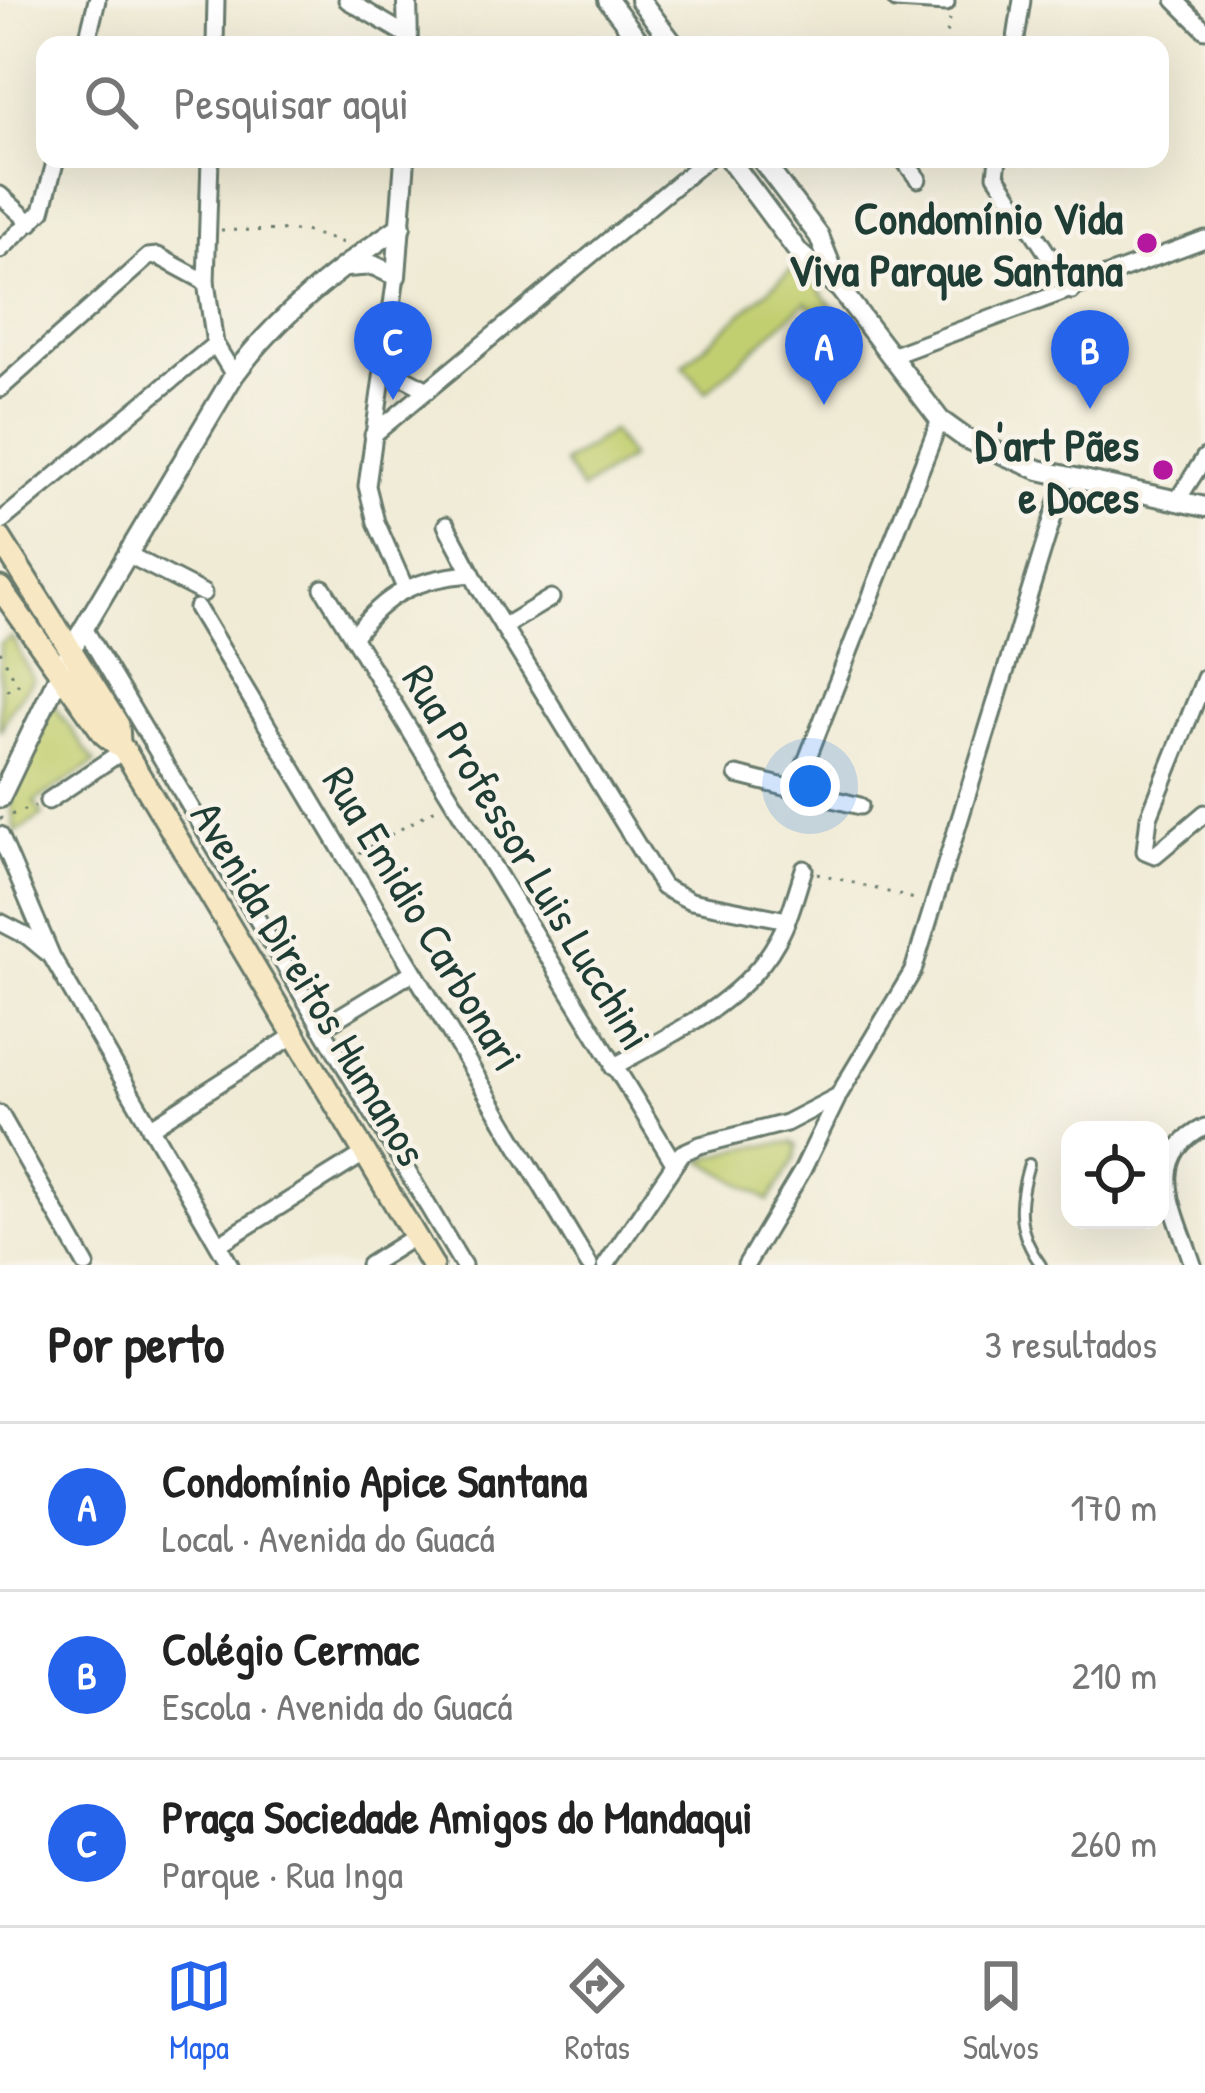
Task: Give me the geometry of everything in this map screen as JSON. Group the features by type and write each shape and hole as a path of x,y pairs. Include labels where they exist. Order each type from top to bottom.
{"main road":[{"name":"Avenida Direitos Humanos","path":"0,538 118,725 121,746 368,1151 432,1265"},
{"name":"Avenida Direitos Humanos","path":"0,588 104,734 121,746"}],"street":[{"path":"88,36 98,0"},
{"path":"214,36 216,0"},
{"path":"347,0 402,36"},
{"path":"406,0 408,36"},
{"path":"608,0 635,36"},
{"path":"640,0 667,36"},
{"path":"896,0 949,4"},
{"path":"1016,36 1022,0"},
{"path":"1175,0 1205,30"},
{"path":"0,250 42,211 54,168"},
{"path":"210,168 206,282 215,344 234,375"},
{"path":"404,168 368,497 405,588"},
{"path":"373,434 696,168"},
{"path":"736,168 799,253 840,289 940,420 985,447 1065,478 1205,507"},
{"path":"768,168 819,236 840,289"},
{"path":"910,168 918,179"},
{"path":"998,168 1072,291"},
{"path":"0,195 31,223"},
{"path":"0,798 72,648 234,375 253,349 342,268 400,226"},
{"path":"891,356 1205,238"},
{"path":"0,389 148,257 158,256 206,282"},
{"path":"342,268 368,264 396,276"},
{"path":"0,522 215,344"},
{"path":"383,358 399,375 428,390"},
{"path":"795,790 940,420"},
{"path":"1178,499 1205,458"},
{"path":"746,1265 913,971 1065,478"},
{"path":"446,525 663,887 691,902 787,920"},
{"name":"Rua Emidio Carbonari","path":"129,555 200,600 347,860 589,1265"},
{"path":"353,638 388,597 434,577 472,574"},
{"name":"Rua Professor Luis Lucchini","path":"323,588 674,1163"},
{"path":"503,626 551,598"},
{"path":"84,628 463,1265"},
{"path":"1205,678 1148,817 1143,842 1148,855 1156,855 1205,813"},
{"path":"48,801 121,746"},
{"path":"737,775 860,806"},
{"path":"0,835 52,957 230,1265"},
{"path":"613,1067 733,994 757,970 787,920 804,869"},
{"path":"0,922 28,936 52,957"},
{"path":"321,1028 413,971"},
{"path":"150,1128 296,1034"},
{"path":"606,1265 682,1154 774,1127 838,1096"},
{"path":"0,1114 86,1265"},
{"path":"1193,1265 1168,1171 1172,1153 1183,1139 1205,1127"},
{"path":"219,1244 368,1151"},
{"path":"369,1265 415,1237"}],"lane":[{"path":"1029,1164 1018,1217 1026,1245 1041,1265"}],"path":[{"path":"946,36 949,4"},
{"path":"207,230 304,231 366,249"},
{"path":"0,651 18,685 0,693"},
{"path":"0,819 48,801"},
{"path":"347,860 450,801"},
{"path":"804,869 934,904"}],"green space":[{"path":"799,263 851,331 841,341 806,302 706,392 683,365"},
{"path":"612,431 630,458 581,490 564,463"},
{"path":"12,637 33,679 0,732 0,643"},
{"path":"52,702 95,763 34,802 43,815 15,833 11,802"},
{"path":"792,1142 797,1146 795,1159 769,1201 702,1160 743,1148"}],"place":[{"name":"Condomínio Vida Viva Parque Santana","path":"1147,243"},
{"name":"Praça Sociedade Amigos do Mandaqui","path":"393,400"},
{"name":"Condomínio Apice Santana","path":"824,405"},
{"name":"Colégio Cermac","path":"1090,409"},
{"name":"D'art Pães e Doces","path":"1163,470"}]}
